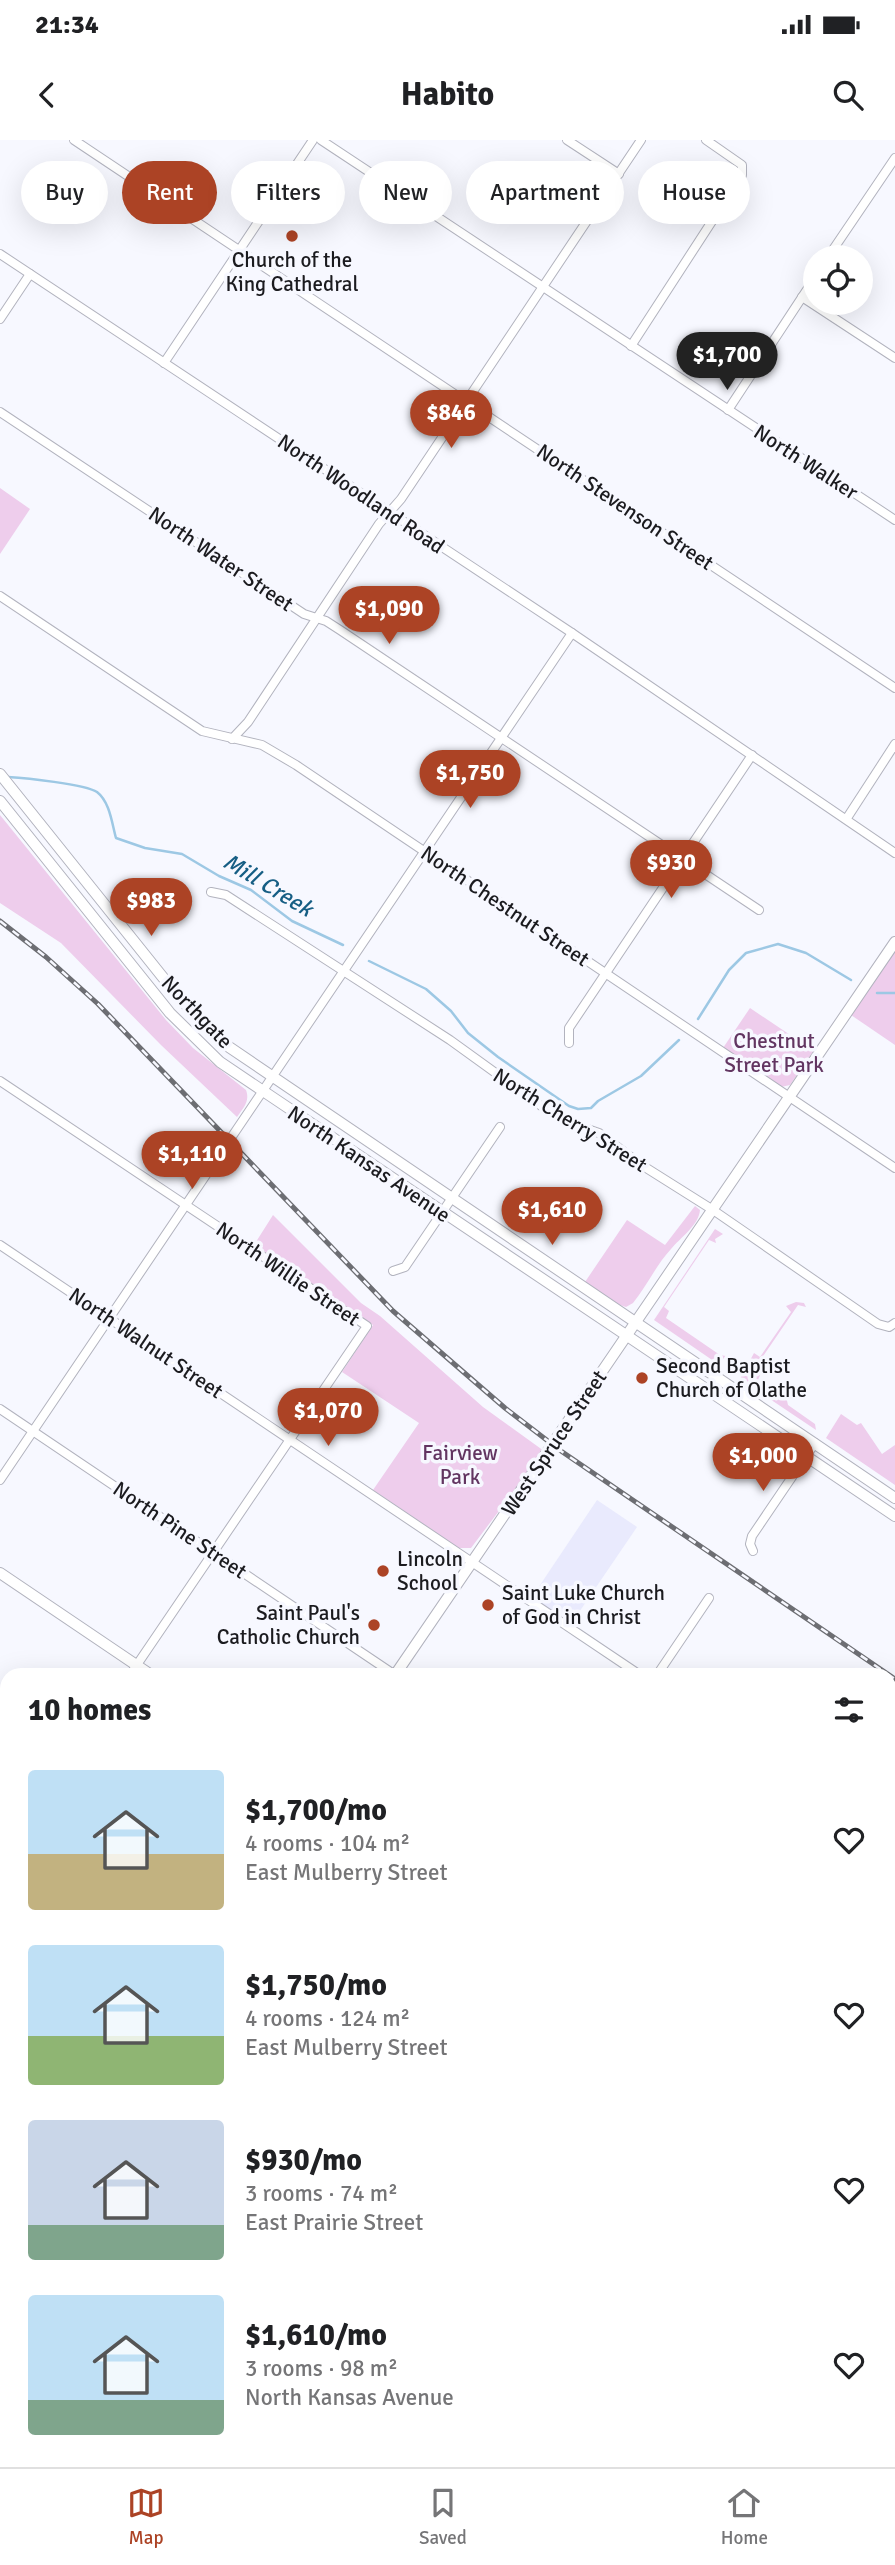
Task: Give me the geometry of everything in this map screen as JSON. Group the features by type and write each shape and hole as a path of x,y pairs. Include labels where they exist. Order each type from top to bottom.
{"main road":[{"name":"Northgate","path":"0,774 181,1000 229,1047 272,1078"},
{"name":"Northgate","path":"1,802 170,1013 220,1062 262,1092"},
{"name":"West Spruce Street","path":"400,1668 895,942"},
{"name":"North Kansas Avenue","path":"272,1078 895,1497"},
{"name":"North Kansas Avenue","path":"262,1092 895,1516"},
{"path":"0,1573 130,1668"}],"street":[{"name":"North Stevenson Street","path":"74,140 895,688"},
{"path":"164,363 313,140"},
{"name":"North Walker","path":"321,140 895,520"},
{"path":"568,140 600,161"},
{"path":"624,167 642,140"},
{"path":"631,346 743,175 741,165 706,140"},
{"path":"836,245 895,158"},
{"path":"232,739 248,722 379,524 467,401 585,224"},
{"name":"North Woodland Road","path":"0,254 847,818 895,853"},
{"path":"0,319 30,274"},
{"path":"728,410 802,297 895,358"},
{"name":"North Water Street","path":"0,412 304,614 340,630 759,910"},
{"name":"North Chestnut Street","path":"0,596 202,731 262,745 296,765 895,1168"},
{"path":"0,1480 572,634"},
{"path":"847,818 895,744"},
{"path":"569,1043 569,1028 752,755"},
{"name":"North Cherry Street","path":"211,891 226,895 344,970 551,1113 564,1121 599,1133 640,1164 713,1210 878,1324 885,1327 894,1324"},
{"name":"North Willie Street","path":"0,1081 367,1326 290,1440"},
{"path":"393,1271 405,1267 500,1126"},
{"name":"North Walnut Street","path":"0,1245 630,1668"},
{"name":"North Pine Street","path":"0,1409 385,1668"},
{"path":"134,1668 290,1440"},
{"path":"753,1551 750,1544 752,1536 815,1443"},
{"path":"662,1668 709,1598"}],"shaded area":[{"path":"597,1500 637,1527 571,1624 532,1597"}],"green space":[{"path":"0,488 30,509 0,554"},
{"path":"0,815 166,1020 193,1048 246,1090 247,1101 237,1117 161,1045 61,943 0,903"},
{"path":"895,951 895,1045 851,1015"},
{"name":"Chestnut Street Park","path":"750,1008 814,1051 790,1085 781,1087 723,1048"},
{"path":"695,1206 700,1210 696,1221 666,1255 633,1303 626,1307 620,1305 585,1282 627,1220 665,1245"},
{"name":"Fairview Park","path":"273,1215 361,1303 380,1316 483,1407 544,1451 471,1548 459,1548 373,1490 419,1423 342,1372 373,1325 254,1245"},
{"path":"715,1229 723,1234 715,1239 716,1243 709,1240 664,1307 669,1311 666,1318 720,1355 726,1356 718,1364 654,1320"},
{"path":"796,1302 804,1303 806,1307 798,1305 755,1368 761,1373 758,1380 772,1389 777,1384 784,1388 788,1405 815,1424 816,1430 740,1379 754,1353 760,1357 791,1312 786,1306"},
{"path":"841,1414 857,1425 861,1423 882,1454 895,1445 895,1485 826,1438"}],"waterway":[{"name":"Mill Creek","path":"8,777 68,784 97,792 108,807 116,838 145,848 182,854 219,876 251,890 292,921 343,945"},
{"name":"Mill Creek","path":"698,1019 729,970 746,953 778,944 806,953 851,980"},
{"name":"Mill Creek","path":"369,961 426,989 451,1011 468,1033 498,1057 569,1106 578,1109 591,1108 598,1101 641,1076 679,1040"},
{"name":"Mill Creek","path":"877,993 895,993"}],"railway":[{"path":"0,921 46,957 98,1004 393,1311 505,1408 561,1451 879,1668"}],"place":[{"name":"Church of the King Cathedral","path":"292,236"},
{"name":"Second Baptist Church of Olathe","path":"642,1378"},
{"name":"Lincoln School","path":"383,1571"},
{"name":"Saint Luke Church of God in Christ","path":"488,1605"},
{"name":"Saint Paul's Catholic Church","path":"374,1625"}]}
